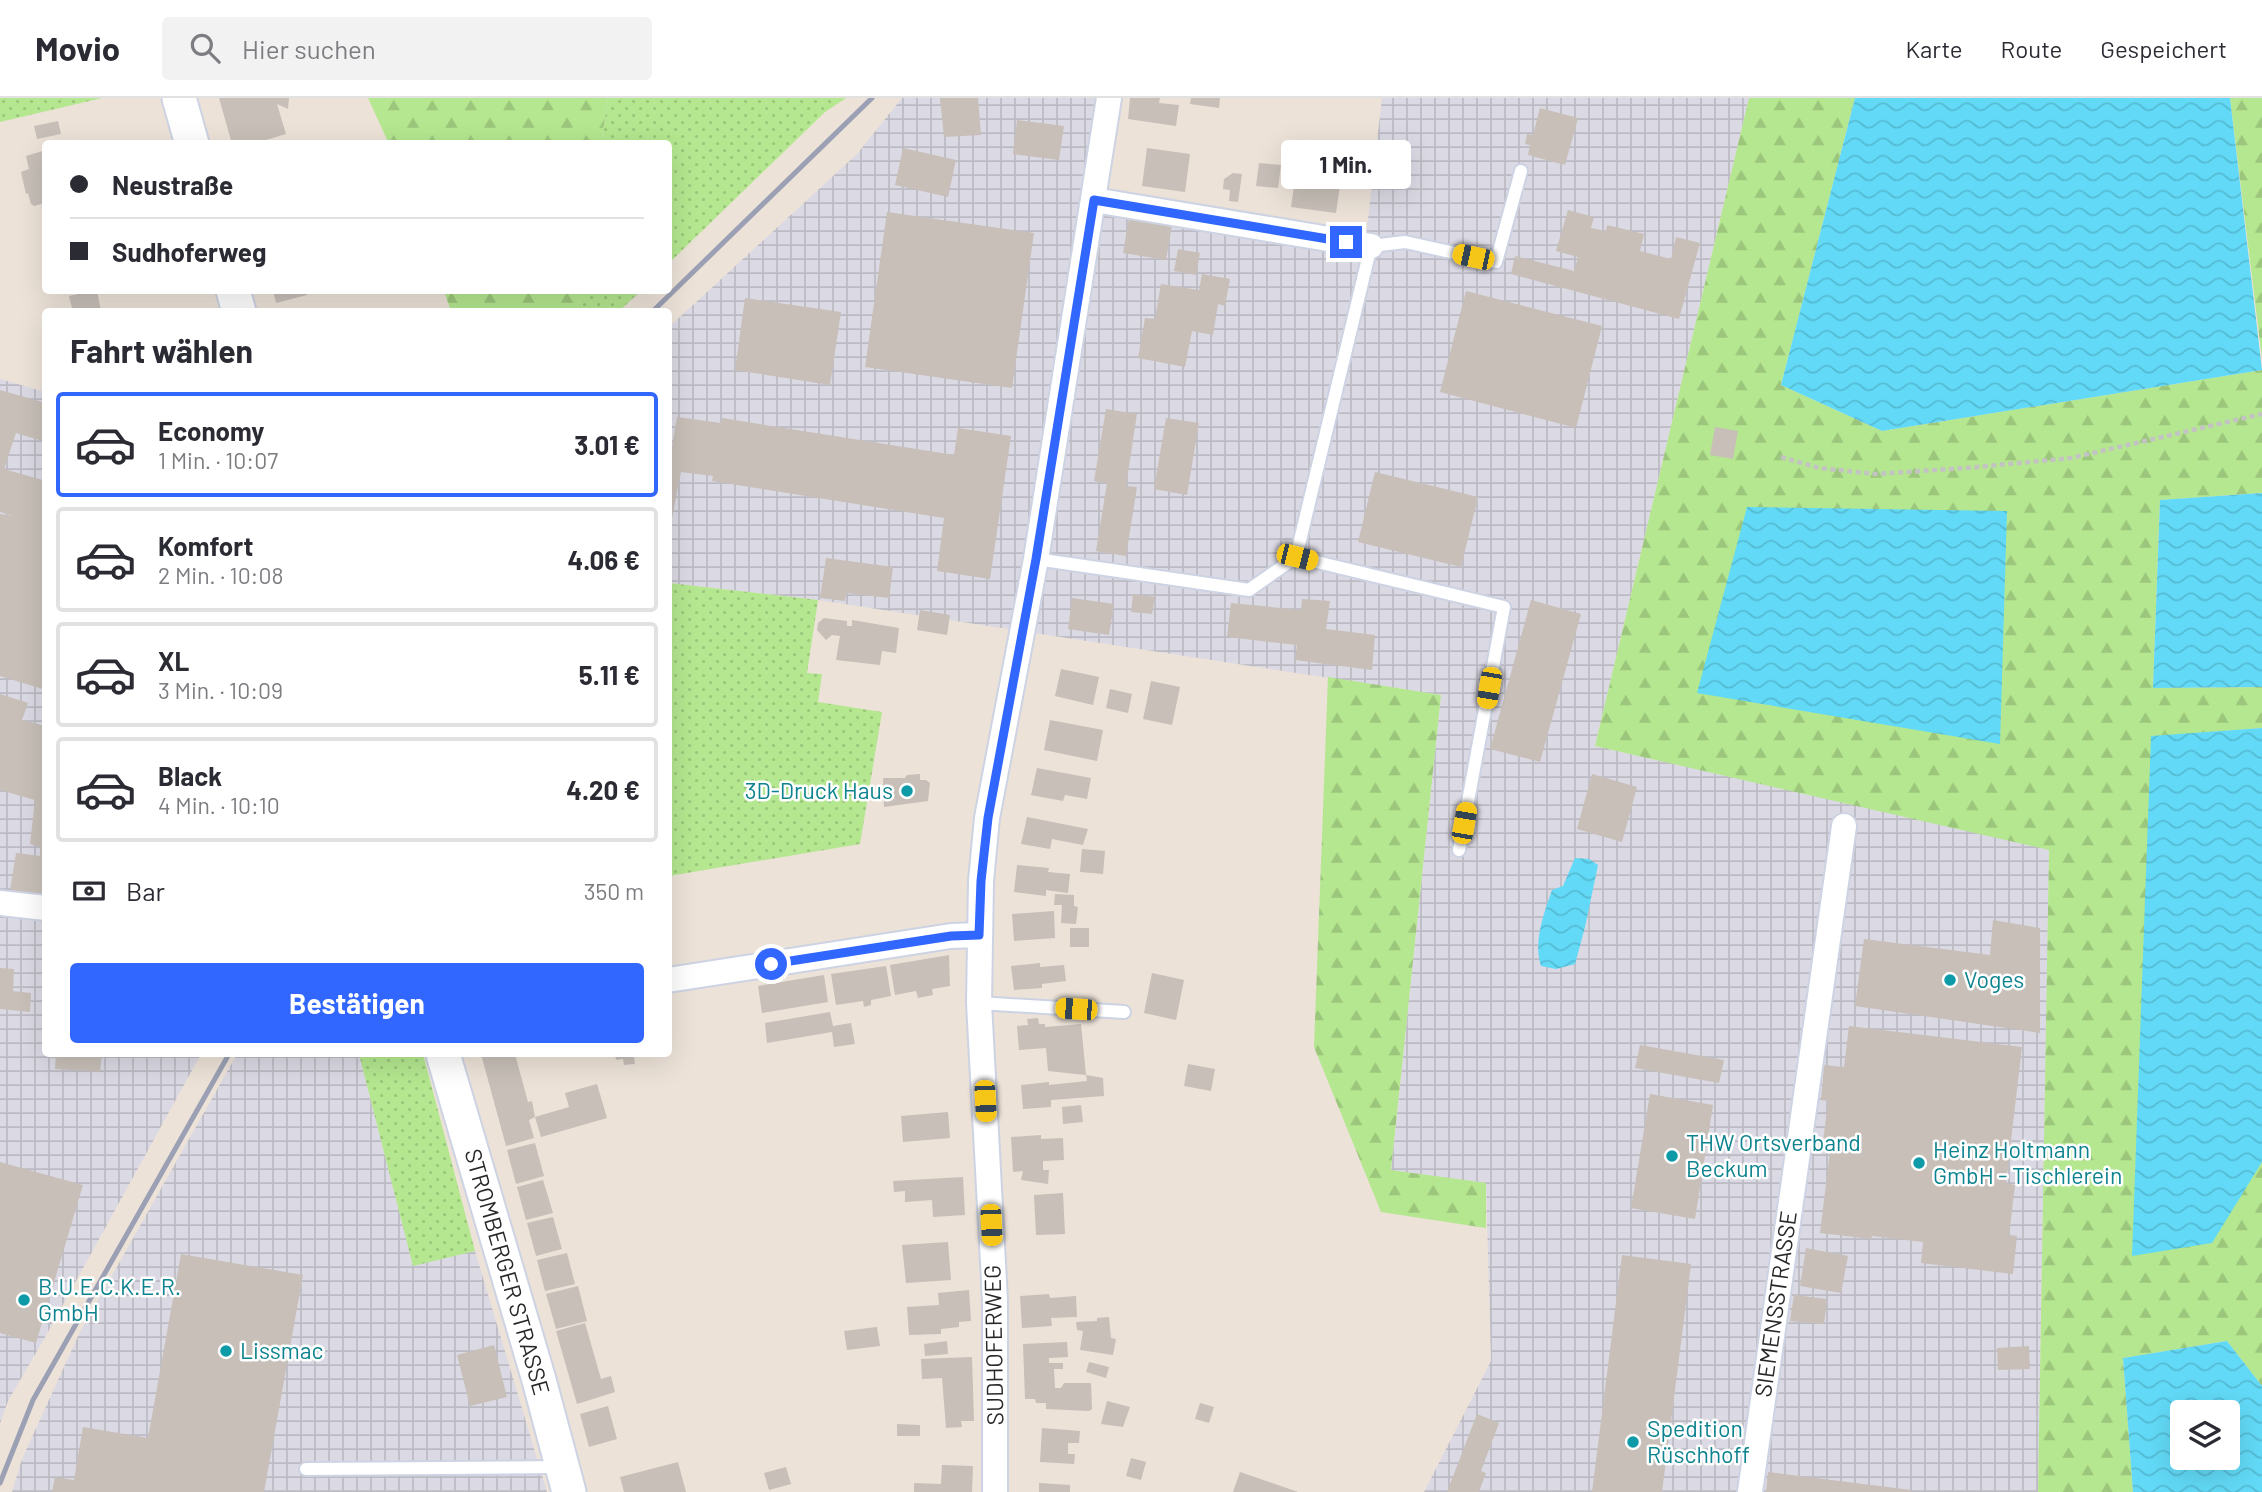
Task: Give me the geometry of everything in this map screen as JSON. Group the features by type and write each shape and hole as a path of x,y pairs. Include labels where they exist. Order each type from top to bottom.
{"main road":[{"path":"179,98 191,140"},
{"name":"STROMBERGER STRASSE","path":"444,1057 566,1479"}],"street":[{"name":"SUDHOFERWEG","path":"995,1492 995,1300 979,1003 981,881 988,818 1036,559 1109,98"},
{"path":"1094,200 1371,246"},
{"name":"SIEMENSSTRASSE","path":"1750,1492 1844,826"},
{"path":"0,903 42,908"},
{"path":"672,978 951,936 979,935"}],"lane":[{"path":"1036,559 1250,590 1297,557 1371,246 1405,242 1496,262 1521,172"},
{"path":"1297,557 1504,607 1459,850"},
{"path":"979,1003 1124,1012"},
{"path":"306,1469 566,1479"}],"path":[{"path":"1781,457 1819,468 1876,474 1966,468 2071,458 2262,414"}],"shaded area":[{"path":"902,98 1098,98 1079,207 1365,245 1382,98 1749,98 1595,746 2049,849 2038,1492 1424,1492 1491,1361 1486,1183 1391,1171 1441,695 818,600 672,583 672,324 857,154"},
{"path":"0,379 42,391 42,1057 199,1057 8,1401 0,1424"},
{"path":"235,1057 360,1057 413,1265 475,1251 547,1492 12,1492 22,1459 79,1334"}],"green space":[{"path":"0,98 102,98 0,122"},
{"path":"368,98 608,98 601,140 387,140"},
{"path":"608,98 846,98 825,112 672,260 672,140 602,140"},
{"path":"1749,98 1855,98 1781,385 1882,431 2262,370 2262,493 2160,500 2153,688 2262,687 2262,728 2151,737 2262,1162 2262,1386 2227,1341 2123,1358 2133,1492 2038,1492 2049,850 1595,746"},
{"path":"2230,98 2262,98 2262,358"},
{"path":"445,294 580,294 578,308 450,308"},
{"path":"580,294 638,294 622,308 578,308"},
{"path":"672,583 818,600 807,673 822,674 818,702 882,712 860,844 672,875"},
{"path":"1328,677 1441,695 1391,1170 1486,1183 1486,1228 1381,1212 1314,1047"},
{"path":"360,1057 424,1057 475,1251 413,1266"}],"water":[{"path":"1855,98 2230,98 2262,370 1882,431 1781,385"},
{"path":"2262,493 2262,687 2153,688 2160,500"},
{"path":"1747,507 2007,511 2000,744 1697,693"},
{"path":"2262,728 2262,1162 2212,1243 2132,1256 2151,736"},
{"path":"1575,858 1589,859 1598,865 1575,964 1556,969 1541,966 1538,947 1546,908 1552,890 1563,886"},
{"path":"2227,1341 2262,1386 2262,1492 2133,1492 2123,1358"}],"building":[{"path":"219,98 289,98 288,109 277,104 286,134 266,140 231,140"},
{"path":"940,98 978,98 981,135 944,137"},
{"path":"1130,98 1160,98 1159,103 1179,105 1176,126 1128,119"},
{"path":"1191,98 1220,98 1219,108 1190,104"},
{"path":"1540,108 1578,118 1565,165 1528,155 1530,145 1525,144 1527,134 1533,135"},
{"path":"1017,120 1064,126 1059,160 1013,154"},
{"path":"58,121 61,134 37,139 34,126"},
{"path":"903,148 956,160 948,197 895,185"},
{"path":"1147,148 1190,154 1185,192 1142,186"},
{"path":"42,151 42,204 34,206 28,193 26,194 21,172 29,169 26,156"},
{"path":"1259,163 1281,165 1278,188 1256,186"},
{"path":"1297,166 1342,171 1336,213 1291,207"},
{"path":"1233,173 1242,174 1238,202 1229,201 1230,190 1223,189 1224,179"},
{"path":"1568,210 1594,217 1591,228 1606,231 1607,225 1644,234 1640,251 1671,259 1676,237 1700,243 1679,319 1511,274 1515,256 1574,271 1578,257 1556,251"},
{"path":"887,212 1034,233 1012,388 865,367"},
{"path":"1129,218 1172,225 1166,260 1123,253"},
{"path":"1178,249 1200,253 1196,275 1174,271"},
{"path":"1202,274 1230,279 1225,306 1218,304 1213,335 1192,331 1185,367 1138,358 1145,318 1155,319 1161,284 1199,290"},
{"path":"1466,291 1602,326 1576,428 1440,392"},
{"path":"98,294 100,308 72,308 69,296"},
{"path":"274,294 307,294 307,295 276,303"},
{"path":"745,298 841,312 830,385 735,370"},
{"path":"0,390 42,402 42,441 16,433 4,469 42,480 42,689 0,676 0,514 13,516 0,512"},
{"path":"1106,409 1137,414 1126,486 1137,487 1126,556 1096,551 1107,483 1094,481"},
{"path":"677,417 721,423 722,418 954,455 958,428 1011,436 990,579 937,571 944,518 712,481 713,476 681,472 672,518 672,446"},
{"path":"1166,418 1199,423 1187,495 1154,489"},
{"path":"1715,427 1738,431 1733,459 1710,455"},
{"path":"1375,472 1478,497 1461,567 1358,542"},
{"path":"826,558 893,567 889,598 846,593 845,601 820,598"},
{"path":"1133,594 1155,597 1152,614 1131,612"},
{"path":"1072,598 1114,604 1109,635 1068,629"},
{"path":"1302,599 1330,601 1326,629 1375,635 1372,670 1295,660 1297,645 1227,637 1231,603 1301,610"},
{"path":"1531,600 1581,614 1540,762 1490,749"},
{"path":"920,610 950,615 947,635 917,630"},
{"path":"824,618 847,621 847,626 852,626 852,620 899,628 896,653 882,651 880,665 836,660 840,636 832,635 826,640 817,630 818,623"},
{"path":"1061,669 1099,677 1093,705 1055,696"},
{"path":"1151,681 1180,687 1172,725 1143,719"},
{"path":"1110,689 1132,694 1128,713 1106,708"},
{"path":"0,694 28,703 22,720 42,725 42,900 9,897 16,853 40,856 40,847 30,844 35,800 0,790"},
{"path":"1050,720 1103,730 1097,761 1044,750"},
{"path":"1037,768 1091,778 1087,799 1065,795 1063,801 1031,795"},
{"name":"3D-Druck Haus","path":"920,774 920,780 930,783 928,801 884,807 883,778 905,778 907,775"},
{"path":"1592,774 1637,787 1622,842 1577,829"},
{"path":"1027,817 1088,829 1083,845 1052,839 1050,849 1021,844"},
{"path":"1082,849 1105,851 1103,874 1080,872"},
{"path":"1017,865 1049,868 1048,872 1070,874 1068,893 1046,890 1046,896 1014,892"},
{"path":"1055,894 1074,895 1074,906 1078,907 1076,924 1061,923 1062,905 1054,905"},
{"path":"1054,911 1055,938 1014,941 1012,914"},
{"name":"Voges","path":"1993,920 2040,928 2040,1033 1855,1006 1864,939 1990,955"},
{"path":"1070,928 1089,928 1089,947 1070,947"},
{"path":"949,955 950,986 932,989 933,995 918,998 916,991 895,995 890,965"},
{"path":"1040,963 1040,967 1064,965 1066,981 1042,984 1042,988 1014,990 1011,966"},
{"path":"886,966 891,996 871,1000 871,1005 864,1007 863,1001 836,1005 831,974"},
{"path":"0,968 14,969 13,991 31,993 30,1012 0,1009"},
{"path":"1152,973 1184,980 1176,1020 1144,1013"},
{"path":"824,975 828,1002 762,1013 758,986"},
{"path":"830,1012 833,1026 851,1023 855,1044 834,1047 832,1032 767,1043 765,1023"},
{"path":"1038,1018 1039,1024 1045,1024 1045,1027 1081,1024 1086,1075 1048,1071 1046,1048 1019,1050 1017,1026 1028,1025 1027,1019"},
{"path":"1849,1026 2022,1047 2006,1183 2015,1185 2009,1235 2017,1236 2013,1274 1921,1263 1923,1242 1820,1233 1831,1143 1823,1142 1828,1101 1821,1100 1824,1065 1844,1067"},
{"path":"1640,1045 1724,1060 1719,1083 1635,1068"},
{"path":"56,1057 102,1057 100,1072 55,1069"},
{"path":"482,1057 516,1057 528,1102 532,1101 535,1117 529,1120 534,1138 506,1146"},
{"path":"616,1057 634,1057 635,1064 624,1065 623,1059 616,1060"},
{"path":"1188,1064 1215,1069 1211,1091 1184,1086"},
{"path":"1086,1075 1103,1078 1104,1096 1051,1100 1051,1107 1023,1109 1021,1085 1087,1081"},
{"path":"597,1084 607,1118 541,1137 535,1117 569,1107 565,1093"},
{"name":"THW Ortsverband Beckum","path":"1650,1094 1713,1105 1695,1219 1631,1208"},
{"path":"1081,1105 1083,1122 1063,1124 1062,1107"},
{"path":"948,1112 950,1138 903,1142 901,1116"},
{"path":"1041,1135 1041,1139 1063,1138 1064,1160 1043,1161 1043,1170 1049,1170 1048,1184 1021,1180 1023,1171 1013,1172 1011,1137"},
{"path":"535,1143 544,1176 516,1184 507,1150"},
{"path":"0,1162 83,1185 36,1343 0,1333"},
{"path":"963,1177 965,1215 933,1217 932,1200 905,1202 905,1191 894,1192 893,1181"},
{"path":"543,1180 553,1213 526,1220 517,1187"},
{"path":"1063,1193 1065,1234 1036,1235 1034,1195"},
{"path":"553,1217 562,1249 536,1256 527,1223"},
{"path":"948,1242 951,1280 906,1283 902,1245"},
{"path":"1806,1248 1848,1256 1841,1293 1800,1286"},
{"path":"567,1253 575,1284 545,1291 537,1260"},
{"name":"Lissmac","path":"181,1254 303,1275 264,1492 52,1492 55,1477 74,1480 83,1427 148,1438"},
{"path":"1622,1255 1691,1264 1662,1492 1592,1492"},
{"path":"578,1286 587,1321 556,1329 546,1294"},
{"path":"969,1290 971,1321 959,1322 959,1327 941,1329 941,1334 909,1335 907,1307 939,1305 938,1293"},
{"path":"1049,1294 1050,1298 1076,1296 1077,1317 1051,1318 1052,1326 1022,1328 1020,1296"},
{"path":"1794,1295 1827,1299 1824,1324 1790,1321"},
{"path":"1109,1317 1111,1338 1116,1339 1113,1355 1080,1350 1083,1331 1077,1330 1076,1322 1097,1321 1097,1318"},
{"path":"585,1323 601,1379 611,1376 615,1392 577,1404 556,1331"},
{"path":"877,1327 880,1346 847,1350 844,1331"},
{"path":"947,1341 948,1354 925,1356 924,1344"},
{"path":"1067,1342 1068,1357 1049,1358 1049,1363 1063,1363 1063,1369 1054,1369 1055,1388 1061,1388 1064,1383 1091,1383 1092,1409 1089,1411 1046,1409 1046,1403 1025,1399 1023,1344"},
{"path":"494,1345 507,1397 470,1406 457,1355"},
{"path":"2029,1346 2030,1369 1998,1370 1997,1348"},
{"path":"972,1357 974,1421 961,1421 962,1427 946,1428 942,1378 922,1379 921,1359"},
{"path":"1089,1362 1109,1367 1106,1378 1086,1372"},
{"path":"1107,1401 1130,1407 1123,1427 1101,1424"},
{"path":"1200,1403 1214,1407 1209,1423 1195,1419"},
{"path":"608,1406 617,1439 589,1447 580,1414"},
{"path":"1477,1414 1499,1423 1481,1471 1486,1473 1479,1492 1447,1492"},
{"path":"897,1424 920,1425 920,1436 897,1436"},
{"path":"1042,1428 1080,1431 1079,1443 1068,1443 1068,1454 1075,1454 1074,1464 1040,1462"},
{"path":"1131,1458 1146,1462 1141,1480 1126,1476"},
{"path":"678,1462 686,1492 624,1492 620,1477"},
{"path":"942,1465 973,1466 972,1492 914,1492 914,1483 941,1484"},
{"path":"786,1467 791,1484 769,1490 764,1473"},
{"path":"1240,1472 1298,1492 1233,1492"},
{"path":"1768,1472 1911,1490 1911,1492 1766,1492"},
{"path":"1039,1483 1070,1485 1070,1492 1039,1492"}],"railway":[{"path":"672,293 872,98"},
{"path":"656,308 671,294"},
{"path":"0,1483 33,1400 227,1057"}],"place":[{"name":"3D-Druck Haus","path":"907,791"},
{"name":"Voges","path":"1950,980"},
{"name":"THW Ortsverband Beckum","path":"1672,1156"},
{"name":"Heinz Holtmann GmbH - Tischlerein","path":"1919,1163"},
{"name":"B.U.E.C.K.E.R. GmbH","path":"24,1300"},
{"name":"Lissmac","path":"226,1351"},
{"name":"Spedition Rüschhoff","path":"1633,1442"}],"route":[{"path":"771,964 951,936 979,935 981,881 988,818 1036,559 1094,200 1346,242"}]}
